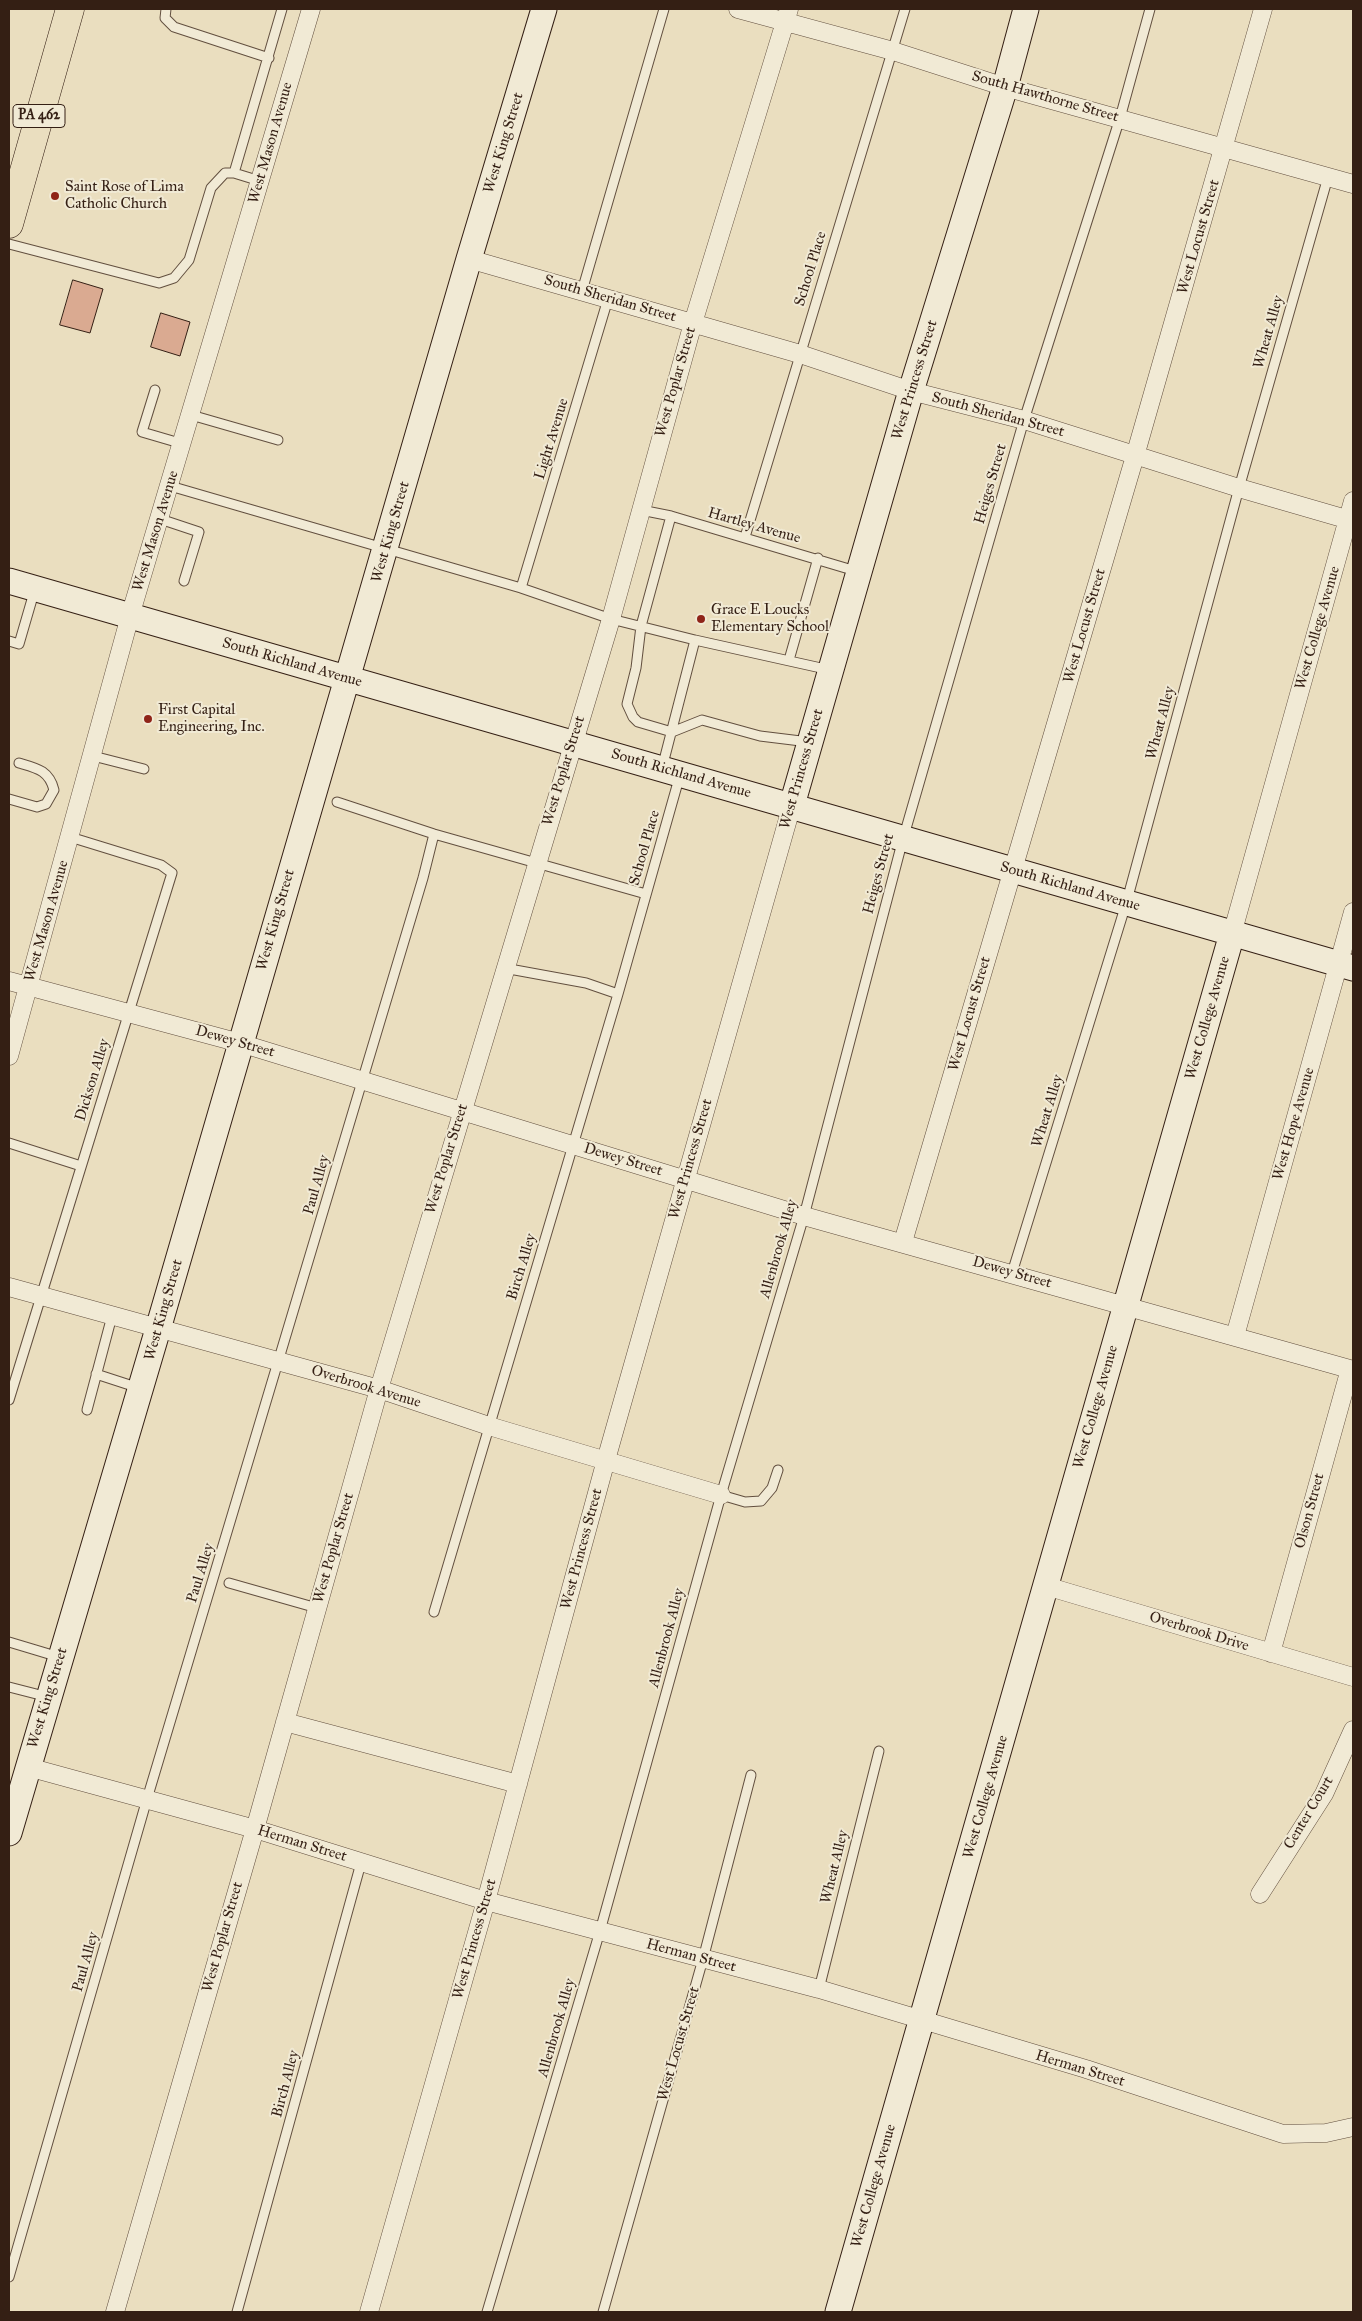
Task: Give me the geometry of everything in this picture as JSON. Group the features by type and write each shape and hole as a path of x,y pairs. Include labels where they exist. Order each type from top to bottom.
{"main road":[{"name":"PA 462","path":"9,224 70,9"}],"street":[{"name":"West Mason Avenue","path":"9,1056 130,616 183,444 311,9"},
{"name":"West King Street","path":"9,1833 14,1803 28,1767 141,1389 346,680 387,548 469,259 544,9"},
{"name":"South Hawthorne Street","path":"738,9 788,15 1005,87 1353,184"},
{"name":"West Princess Street","path":"369,2312 486,1901 606,1460 830,670 911,391 1005,87 1026,9"},
{"name":"West Locust Street","path":"903,1242 1135,456 1263,9"},
{"name":"West Poplar Street","path":"115,2312 255,1829 378,1390 610,619 693,323 788,15"},
{"name":"South Sheridan Street","path":"469,259 800,354 911,391 1024,420 1239,488 1351,520"},
{"name":"West College Avenue","path":"838,2312 1046,1586 1124,1306 1351,520 1353,501"},
{"name":"South Richland Avenue","path":"9,581 346,680 792,805 1126,904 1346,966"},
{"name":"West Hope Avenue","path":"1235,1336 1346,966 1353,912"},
{"name":"Dewey Street","path":"9,981 240,1043 804,1216 903,1242 1351,1370"},
{"name":"Overbrook Avenue","path":"9,1288 280,1361 721,1495"},
{"name":"Olson Street","path":"1271,1653 1351,1370"},
{"name":"Overbrook Drive","path":"1046,1586 1353,1677"},
{"path":"285,1722 518,1784"},
{"name":"Center Court","path":"1260,1894 1324,1794 1353,1730"},
{"name":"Herman Street","path":"28,1767 255,1829 486,1901 819,1989 922,2022 1086,2070 1283,2134 1326,2133 1353,2127"}],"lane":[{"path":"166,9 165,18 174,27 269,58"},
{"path":"234,173 282,9"},
{"path":"582,291 664,9"},
{"name":"School Place","path":"745,537 905,9"},
{"name":"Heiges Street","path":"868,971 902,838 1024,420 1120,118 1150,9"},
{"path":"9,244 159,283 174,278 189,260 211,188 225,173 234,173 260,182"},
{"name":"Wheat Alley","path":"1012,1273 1126,904 1239,488 1328,177"},
{"name":"Light Avenue","path":"521,588 608,299"},
{"path":"155,390 142,432 183,444"},
{"path":"191,415 278,440"},
{"path":"170,486 521,588 610,619 830,670"},
{"name":"Hartley Avenue","path":"641,510 671,516 745,537 859,572"},
{"path":"671,516 641,626 636,668 627,704 638,722 672,732 702,720 760,736 810,742"},
{"path":"160,519 199,532 184,581"},
{"path":"789,660 818,558"},
{"path":"9,641 19,644 35,589"},
{"name":"School Place","path":"636,929 646,894 671,771 672,732 695,640"},
{"path":"93,756 144,769"},
{"path":"9,799 37,807 46,804 54,790 52,779 44,771 19,762"},
{"path":"337,802 434,834 646,894"},
{"name":"Paul Alley","path":"9,2277 147,1800 280,1361 423,878 434,834"},
{"name":"Dickson Alley","path":"9,1400 172,873 161,865 70,838"},
{"name":"Birch Alley","path":"434,1612 636,929"},
{"path":"504,968 586,983 618,994"},
{"name":"Allenbrook Alley","path":"487,2312 600,1931 721,1495 804,1216 868,971"},
{"path":"9,1143 81,1166"},
{"path":"86,1410 112,1316"},
{"path":"96,1374 141,1389"},
{"path":"721,1495 746,1502 761,1501 772,1488 778,1470"},
{"path":"229,1583 317,1608"},
{"path":"9,1642 60,1658"},
{"path":"9,1686 48,1697"},
{"name":"Wheat Alley","path":"819,1989 879,1751"},
{"name":"West Locust Street","path":"603,2312 703,1959 751,1776"},
{"name":"Birch Alley","path":"237,2312 361,1863"}],"building":[{"path":"73,280 103,289 90,333 60,325"},
{"path":"161,313 190,322 180,356 151,347"}],"place":[{"name":"Saint Rose of Lima Catholic Church","path":"55,196"},
{"name":"Grace E Loucks Elementary School","path":"701,619"},
{"name":"First Capital Engineering, Inc.","path":"148,719"}]}
